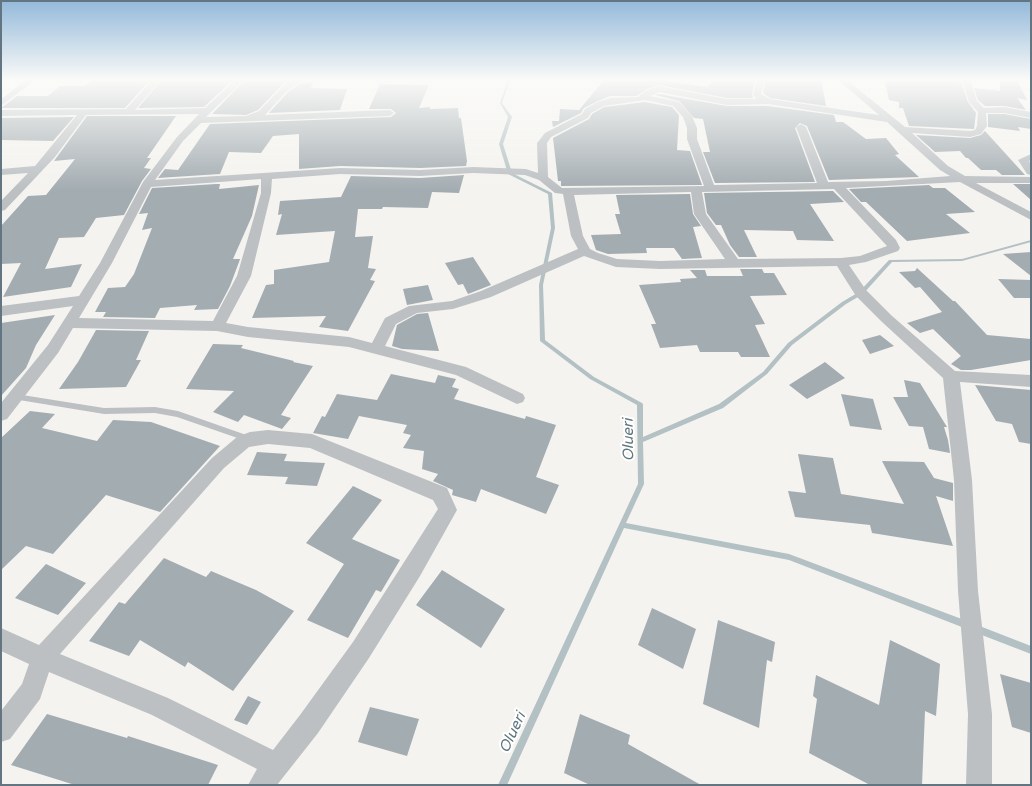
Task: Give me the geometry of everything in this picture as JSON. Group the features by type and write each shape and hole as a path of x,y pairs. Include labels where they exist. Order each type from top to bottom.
{"street":[{"path":"1,208 64,140 80,117"},
{"path":"1,415 53,349 106,263 147,184 180,139 201,117"},
{"path":"241,119 249,117"},
{"path":"198,120 299,117"},
{"path":"543,178 542,143 548,135 584,117"},
{"path":"687,117 692,128 692,139 710,188"},
{"path":"869,117 888,119"},
{"path":"886,117 903,130 944,168 1031,217"},
{"path":"903,130 970,134 978,132 982,126 982,117"},
{"path":"801,127 823,184"},
{"path":"1031,157 1023,160 1031,172"},
{"path":"940,179 944,168"},
{"path":"1,172 36,169"},
{"path":"147,184 340,171 420,173 473,170 508,173 526,172 543,178 559,191 823,184 886,184 940,179 1031,180"},
{"path":"217,326 244,276 266,193 267,175"},
{"path":"568,191 577,236 585,251 594,256 616,262 660,265 841,262 862,259 894,248 892,243 836,184"},
{"path":"696,188 700,214 734,263"},
{"path":"376,349 390,321 414,309 453,305 486,294 551,264 585,251"},
{"path":"841,262 866,298 950,376 1031,381"},
{"path":"1,311 83,300"},
{"path":"69,323 217,326 248,332 350,342 461,371 517,398"},
{"path":"950,376 963,480 968,591 980,714 979,785"},
{"path":"1,730 32,690 42,658 218,462 243,442 250,439 268,437 312,441 440,494 448,510 414,569 361,650 309,724 260,785"},
{"path":"1,639 42,658 160,706 276,765"}],"lane":[{"path":"16,397 104,411 155,410 178,414 250,439"}],"building":[{"path":"74,117 53,141 1,140 1,118"},
{"path":"87,117 176,117 147,158 151,158 144,168 151,169 142,181 124,215 96,218 84,237 59,238 45,269 82,264 71,287 3,297 21,263 1,264 1,226 28,196 46,195 75,159 54,161"},
{"path":"391,117 459,117 461,118 467,161 466,166 420,168 340,166 299,169 299,134 273,136 261,153 229,152 220,174 158,178 165,169 178,170 210,124"},
{"path":"559,117 574,117 553,127 552,121 559,121"},
{"path":"590,117 679,117 677,150 690,151 702,185 561,186 561,181 558,181 553,138 589,119"},
{"path":"693,117 834,117 836,122 843,122 866,139 886,138 899,154 895,155 919,177 829,180 807,126 800,123 795,128 815,182 715,183 703,152 710,152 703,119"},
{"path":"906,117 976,117 974,129 909,126"},
{"path":"988,117 1018,117 1031,119 1031,129 1018,127 1020,131 988,127"},
{"path":"985,131 1025,175 1002,175 996,170 981,170 960,151 935,152 916,135 970,138 981,135"},
{"path":"464,175 459,193 432,192 428,208 383,207 382,209 358,209 355,237 373,236 368,268 376,269 370,280 375,281 348,331 319,327 326,316 252,318 266,285 274,284 274,270 329,262 335,231 276,235 282,214 278,215 280,201 341,197 351,176 420,178"},
{"path":"220,184 219,189 259,185 252,216 233,259 240,259 230,286 218,309 194,310 197,305 160,308 155,318 103,317 106,312 95,312 108,288 125,287 134,274 152,228 142,230 148,213 139,214 152,188"},
{"path":"1013,184 1031,184 1031,200"},
{"path":"929,185 933,188 945,188 975,212 946,214 970,233 907,241 866,202 861,202 849,189"},
{"path":"833,191 844,202 810,204 834,241 797,240 793,231 744,230 757,257 739,257 730,245 721,225 716,225 707,213 704,193"},
{"path":"690,194 693,214 701,226 693,227 702,258 682,259 674,248 646,248 647,253 608,254 596,250 591,235 621,234 615,214 620,214 616,195"},
{"path":"1031,252 1031,276 1003,254"},
{"path":"473,257 491,285 468,294 463,284 458,285 445,263"},
{"path":"917,268 953,301 955,301 987,335 1031,339 1031,360 971,370 961,370 951,364 961,356 933,329 920,333 907,323 942,312 920,287 915,288 899,272 915,271"},
{"path":"740,269 762,269 764,273 774,273 787,295 750,296 765,324 755,325 770,357 741,357 738,352 700,352 697,345 660,348 651,324 656,324 639,285 681,282 680,279 697,278 690,270 705,270 707,276 743,276"},
{"path":"998,279 1031,280 1031,298 1014,298"},
{"path":"428,285 433,300 407,305 403,289"},
{"path":"428,313 439,351 402,349 392,346 397,325 417,314"},
{"path":"55,315 36,345 26,368 1,396 1,323"},
{"path":"96,330 149,331 136,360 141,360 126,387 59,389 78,362"},
{"path":"880,335 894,346 870,354 862,340"},
{"path":"213,344 243,345 241,348 313,366 281,415 291,418 282,429 244,415 238,422 213,412 234,391 186,389"},
{"path":"825,362 845,378 807,399 789,385"},
{"path":"391,374 435,383 438,375 456,379 452,387 459,389 454,399 525,419 526,416 556,425 536,477 559,485 546,514 481,489 476,502 452,495 453,490 433,481 438,474 422,469 424,451 403,448 411,435 403,433 407,425 359,416 348,439 313,433 322,416 325,417 337,394 377,400"},
{"path":"904,380 920,383 947,427 944,427 950,453 929,449 923,427 909,426 893,397 908,397"},
{"path":"975,385 1031,390 1031,444 1019,442 1012,424 996,421"},
{"path":"841,394 873,399 882,430 850,426"},
{"path":"30,411 55,414 42,428 97,441 113,420 151,422 220,446 160,512 106,495 53,554 26,546 1,570 1,438"},
{"path":"257,452 287,454 284,461 325,463 317,486 285,484 288,477 247,475"},
{"path":"798,454 833,458 841,494 904,504 882,461 924,462 934,478 953,483 953,501 936,496 953,546 872,533 870,525 795,517 788,491 806,493"},
{"path":"353,486 382,500 352,539 400,560 381,592 376,590 348,638 307,620 344,564 306,543"},
{"path":"164,558 206,577 211,571 256,590 294,611 233,691 188,662 185,667 140,640 129,656 89,641 119,602 125,604"},
{"path":"46,564 86,583 58,615 15,598"},
{"path":"442,570 505,609 481,648 416,605"},
{"path":"652,608 696,629 683,669 638,645"},
{"path":"718,620 775,642 772,662 767,660 759,728 703,704"},
{"path":"890,640 940,664 936,716 925,711 922,785 870,785 809,753 817,699 813,696 816,675 879,705"},
{"path":"1000,674 1031,683 1031,733 1012,727"},
{"path":"248,696 261,702 247,725 234,720"},
{"path":"370,707 419,719 407,756 358,742"},
{"path":"47,714 127,738 128,736 218,765 208,785 75,785 11,765"},
{"path":"580,714 630,735 628,744 701,785 590,785 564,773"}],"waterway":[{"name":"Olueri","path":"510,117 501,144 510,174 550,193 553,228 541,285 543,341 592,378 640,404 640,441"},
{"path":"640,441 721,406 765,373 790,344 844,303 861,293 891,261 962,260 1031,241"},
{"name":"Olueri","path":"622,525 641,484 640,441"},
{"name":"Olueri","path":"502,785 622,525"},
{"path":"622,525 789,557 967,625"},
{"path":"977,629 1031,650"}]}
